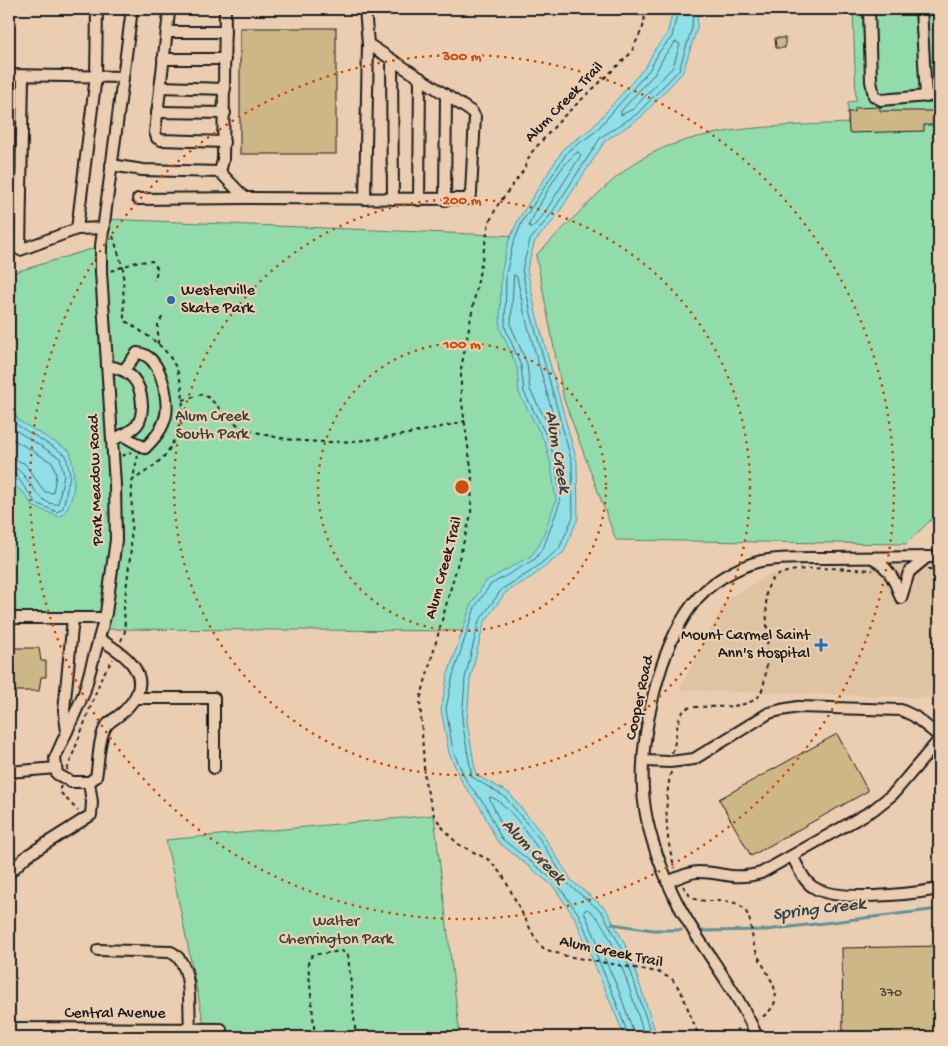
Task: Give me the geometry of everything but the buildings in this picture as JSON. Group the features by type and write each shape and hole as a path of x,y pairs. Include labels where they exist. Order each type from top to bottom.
{"street":[{"path":"77,229 96,76 97,9"},
{"name":"Park Meadow Road","path":"56,763 67,731 84,693 99,639 116,540 114,458 101,272 108,229 111,165 132,9"},
{"path":"172,9 169,13 157,112 155,132 157,138 161,140 224,142"},
{"path":"220,172 223,160 225,113 225,9"},
{"path":"365,199 368,44 366,9"},
{"path":"869,9 871,81 874,96 881,100 939,96"},
{"path":"921,9 926,97"},
{"path":"167,32 225,32"},
{"path":"138,199 464,200 472,193 476,122 472,112 392,62 368,44"},
{"path":"164,59 225,59"},
{"path":"392,62 393,199"},
{"path":"9,75 123,77"},
{"path":"23,76 20,250 77,229 108,229"},
{"path":"419,200 420,78"},
{"path":"160,87 225,89"},
{"path":"445,200 446,95"},
{"path":"157,112 225,113"},
{"path":"111,165 143,170 220,172 245,198"},
{"path":"122,435 146,448 160,431 166,414 164,386 153,361 142,353 137,353 124,370"},
{"path":"107,366 124,370 134,378 140,386 142,412 137,425 112,442"},
{"path":"873,558 893,577 901,598 906,579 912,570 927,557"},
{"name":"Cooper Road","path":"757,1037 752,1024 688,922 667,882 655,849 643,788 651,707 667,650 678,626 692,603 711,585 736,571 761,562 788,558 939,557"},
{"path":"9,618 104,618"},
{"path":"67,731 64,710 73,618"},
{"path":"9,772 56,763 57,774 71,782 89,782 96,778 100,759 100,741 106,726 126,710 136,698 138,674 132,662 99,639"},
{"path":"136,698 214,698 214,768"},
{"path":"645,761 671,762 694,759 770,713 798,707 901,710 914,716 939,736"},
{"path":"667,882 695,872 732,878 760,873 873,810 886,800 939,740"},
{"path":"9,873 28,855 91,815 92,802 89,782"},
{"path":"792,856 804,879 813,887 825,892 884,895 939,889"},
{"path":"98,950 171,952 180,957 185,968 190,1029"},
{"name":"Central Avenue","path":"9,1028 221,1030"}],"path":[{"name":"Alum Creek Trail","path":"646,9 643,27 631,53 563,117 531,153 523,171 489,223 461,369 461,396 472,475 472,515 420,700 425,782 434,815 458,844 489,860 503,876 535,938 544,949 566,956 642,968 658,972 672,979 681,991 699,1037"},
{"path":"108,229 123,268 124,320"},
{"path":"101,272 123,268 136,262 152,261 158,269 154,280"},
{"path":"158,344 158,324 163,316"},
{"path":"183,400 203,394 211,398 238,425 297,442 368,439 465,421"},
{"path":"114,458 129,454 137,448 137,443"},
{"path":"720,1037 752,1024 771,1012 774,1006 774,986 756,950 746,914 739,905 693,898 681,885 672,860 666,814 666,799 672,771 671,762 678,721 686,708 746,704 758,697 764,685 766,671 766,594 769,583 774,578 784,572 809,570 888,571"},
{"path":"912,570 939,570"},
{"path":"315,1037 308,963 312,955 342,951 348,955 356,1037"}],"shaded area":[{"name":"Mount Carmel Saint Ann's Hospital","path":"939,562 939,698 679,690 726,599 771,574"}],"green space":[{"path":"853,9 939,9 939,512 906,544 616,540 564,400 536,255 624,171 647,156 673,144 701,136 731,131 848,123 848,102 856,101"},
{"name":"Alum Creek South Park","path":"105,219 521,236 566,504 548,555 496,590 473,631 101,629 105,613 9,614 9,274 101,246"},
{"name":"Walter Cherrington Park","path":"434,815 460,1037 210,1037 205,1029 166,840"}],"water":[{"name":"Alum Creek","path":"673,9 698,9 697,28 683,72 640,118 605,141 554,220 535,241 527,269 536,313 577,462 578,518 564,552 533,576 505,593 484,623 470,680 467,721 476,775 509,793 543,835 572,881 606,909 629,952 657,1037 625,1037 575,918 553,886 497,841 481,808 463,784 449,753 441,709 448,674 471,605 486,581 531,556 540,544 556,501 551,465 545,442 519,393 517,367 500,328 501,274 508,243 518,220 564,148 592,128 646,66 655,49 667,35"},
{"path":"9,405 19,421 70,451 74,486 70,503 60,517 32,506 24,493 16,487 9,473"}],"waterway":[{"name":"Spring Creek","path":"701,931 766,930 939,909"},
{"path":"612,924 653,930 681,930"}],"place":[{"name":"Westerville Skate Park","path":"171,300"},
{"name":"Mount Carmel Saint Ann's Hospital","path":"821,645"}]}
